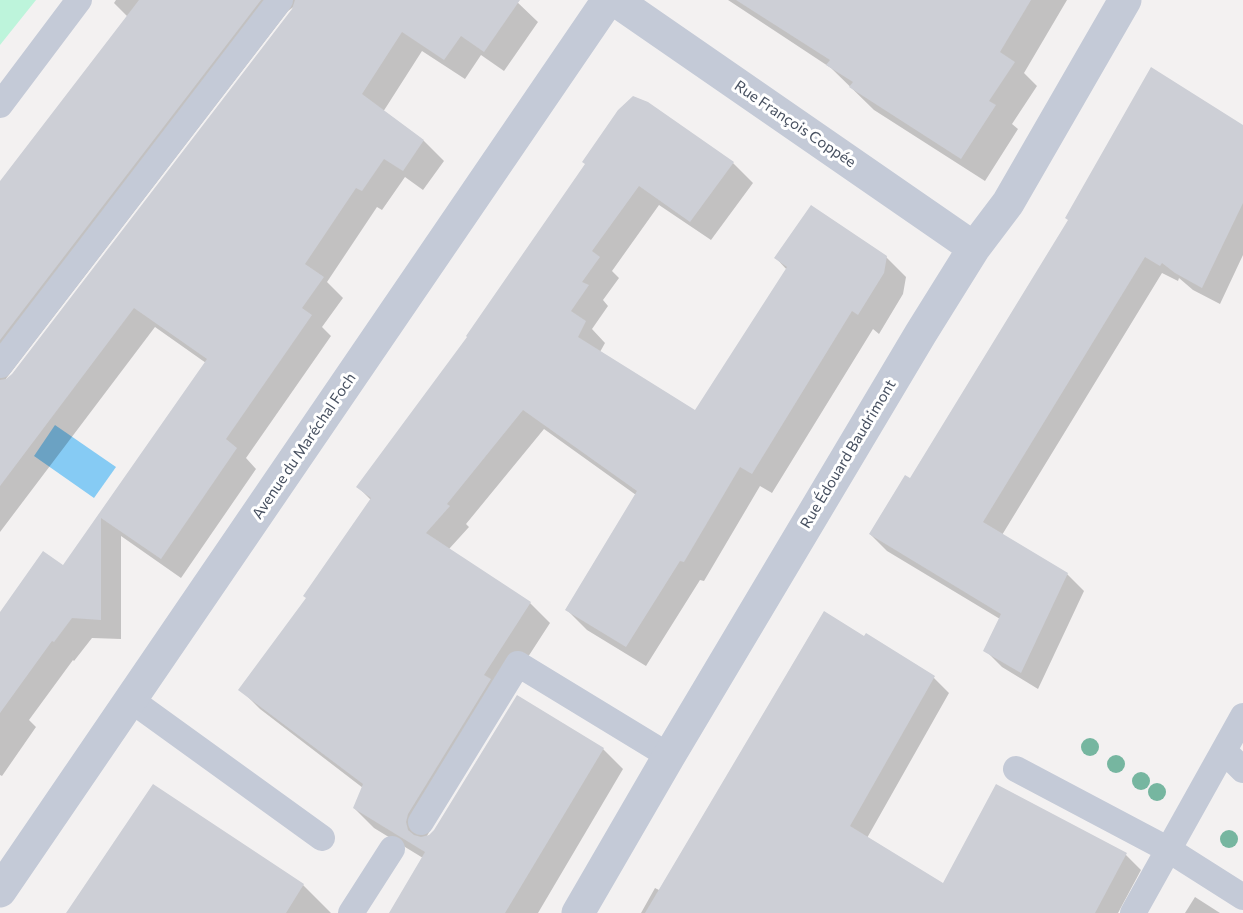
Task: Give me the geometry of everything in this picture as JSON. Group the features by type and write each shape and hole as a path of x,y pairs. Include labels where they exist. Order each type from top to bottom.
{"street":[{"name":"Avenue du Maréchal Foch","path":"0,891 608,0"},
{"name":"Rue François Coppée","path":"615,0 974,248"},
{"name":"Rue Édouard Baudrimont","path":"578,913 921,333 974,248 1008,203 1125,0"}],"lane":[{"path":"0,105 79,0"},
{"path":"0,364 280,0"},
{"path":"422,822 518,664 669,756"},
{"path":"131,700 322,838"},
{"path":"1133,913 1243,716"},
{"path":"1224,751 1243,770"},
{"path":"1016,770 1169,850 1243,897"},
{"path":"351,913 392,849"}],"green space":[{"path":"0,0 36,0 0,45"}],"water":[{"path":"55,425 116,467 94,498 34,456"}],"building":[{"path":"139,0 261,0 0,340 0,181"},
{"path":"295,0 520,0 484,52 461,36 444,60 402,32 362,94 424,140 403,171 384,159 362,191 356,188 305,264 324,277 302,308 312,315 226,439 237,448 161,559 101,518 101,620 72,618 54,642 52,641 0,713 0,612 43,551 63,565 207,359 134,308 0,486 0,380 12,374 292,9"},
{"path":"736,0 1031,0 1000,52 1015,62 989,101 996,105 961,159 849,87 853,82 826,65 830,60"},
{"path":"1151,67 1243,125 1243,203 1202,288 1162,263 1160,266 1145,257 983,522 1068,573 1021,673 983,651 1001,614 869,534 905,475 910,478 1068,220 1065,218"},
{"path":"633,96 648,102 734,162 690,222 639,186 592,251 600,257 582,282 589,285 571,311 586,321 578,337 695,410 787,267 774,258 811,205 887,256 884,273 858,315 852,311 752,474 740,467 684,562 680,561 626,647 565,610 637,491 523,410 447,504 450,506 426,533 531,602 484,675 491,679 408,814 406,822 408,830 421,837 429,835 434,830 517,695 604,748 505,913 389,913 425,852 353,808 363,784 238,690 306,598 303,596 371,498 356,487 467,337 585,164 582,162 618,110"},
{"path":"824,611 864,636 866,633 935,676 850,826 943,883 996,784 1127,853 1095,913 645,913"},
{"path":"153,784 304,884 286,913 66,913"}]}
